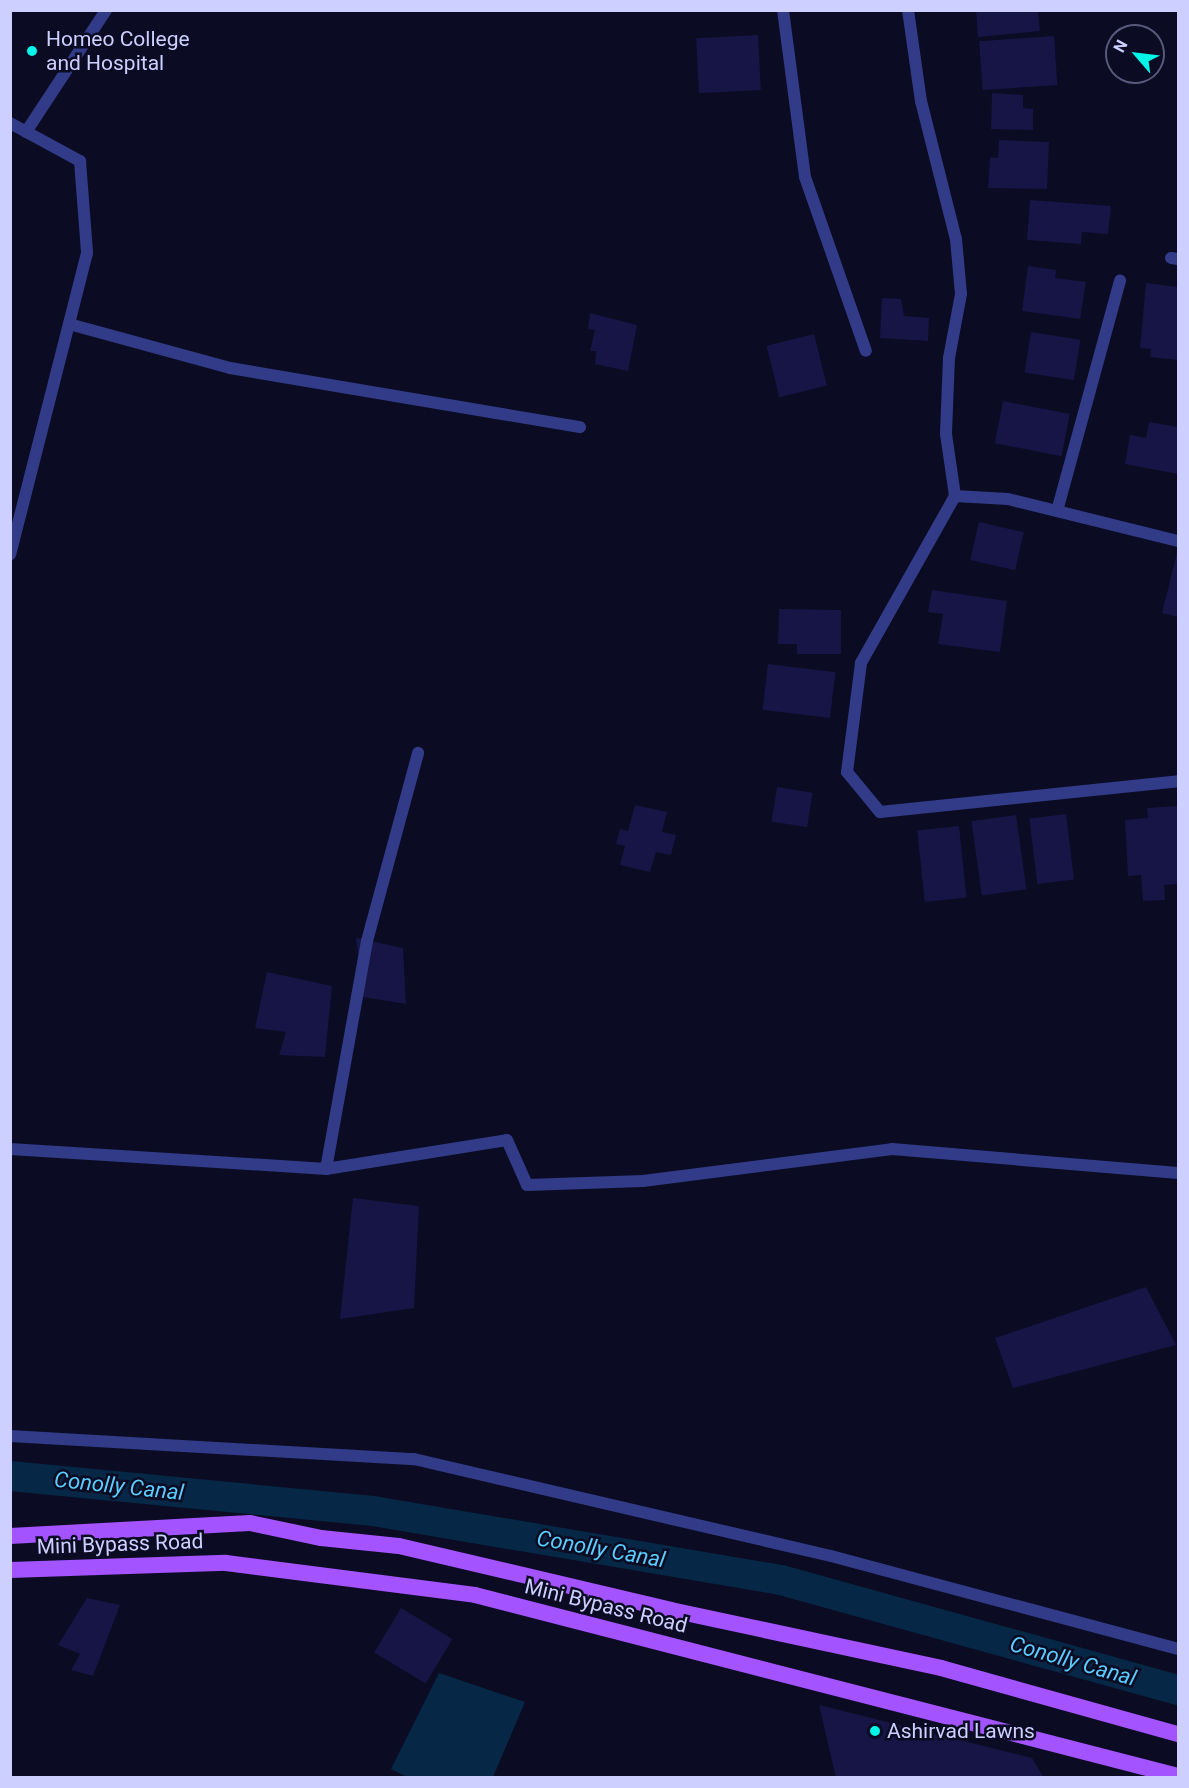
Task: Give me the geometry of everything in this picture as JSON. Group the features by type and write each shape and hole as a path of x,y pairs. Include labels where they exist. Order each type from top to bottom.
{"main road":[{"name":"Mini Bypass Road","path":"10,1536 250,1523 321,1538 399,1546 671,1610 941,1668 1179,1734"},
{"name":"Mini Bypass Road","path":"10,1570 226,1563 475,1595 1179,1776"}],"street":[{"path":"27,132 106,10"},
{"path":"783,10 805,177 866,351"},
{"path":"908,10 921,101 956,239 961,294 949,358 946,434 955,496 861,663 847,772 880,812 1179,781"},
{"path":"10,123 80,161 87,253 10,554"},
{"path":"1057,511 1120,280"},
{"path":"69,324 230,368 580,427"},
{"path":"955,496 1008,499 1179,541"},
{"path":"326,1169 367,941 418,753"},
{"path":"10,1149 326,1169 507,1140 527,1185 643,1181 892,1149 1179,1173"},
{"path":"10,1436 414,1459 831,1556 1179,1648"}],"water":[{"path":"439,1673 525,1702 493,1777 407,1777 391,1769"}],"building":[{"path":"976,10 1038,10 1040,31 978,37"},
{"path":"758,35 761,90 699,93 696,38"},
{"path":"1054,36 1057,85 983,90 979,41"},
{"path":"992,93 1023,95 1023,108 1033,109 1033,130 991,129"},
{"path":"999,140 1049,142 1047,189 988,188 990,157 998,158"},
{"path":"1030,200 1111,206 1108,234 1082,232 1081,244 1027,240"},
{"path":"1028,266 1056,270 1055,278 1086,282 1080,319 1022,311"},
{"path":"1146,283 1178,287 1178,360 1150,357 1151,349 1140,348"},
{"path":"882,298 901,299 904,316 929,318 928,341 880,338"},
{"path":"590,313 637,325 628,371 595,364 596,351 590,351 595,330 588,329"},
{"path":"1031,332 1080,340 1074,380 1025,372"},
{"path":"814,334 827,385 779,397 766,346"},
{"path":"1003,401 1070,414 1062,456 995,443"},
{"path":"1149,422 1178,427 1178,474 1125,464 1130,435 1146,438"},
{"path":"979,522 1024,532 1015,570 970,560"},
{"path":"1178,549 1178,617 1162,613"},
{"path":"932,590 1007,601 1000,652 938,644 943,614 928,612"},
{"path":"779,609 841,610 841,654 797,654 797,644 778,644"},
{"path":"768,664 835,672 830,718 762,710"},
{"path":"777,787 813,793 807,827 772,822"},
{"path":"635,805 667,812 662,832 676,835 671,855 656,852 650,872 620,865 625,846 616,844 620,829 628,831"},
{"path":"1177,806 1178,884 1164,885 1165,900 1143,901 1141,875 1128,876 1125,820 1148,818 1147,808"},
{"path":"1066,814 1074,880 1037,884 1029,819"},
{"path":"1016,815 1026,889 982,896 971,821"},
{"path":"959,826 967,898 925,902 917,830"},
{"path":"356,938 403,948 406,1004 363,997"},
{"path":"267,972 332,986 325,1057 279,1055 286,1032 255,1028"},
{"path":"353,1198 419,1206 414,1308 340,1319"},
{"path":"1146,1287 1176,1345 1013,1388 995,1338"},
{"path":"87,1598 120,1605 93,1676 71,1670 80,1654 58,1645"},
{"path":"401,1608 452,1639 426,1683 374,1653"},
{"name":"Ashirvad Lawns","path":"819,1705 1032,1758 1044,1778 836,1778"}],"waterway":[{"name":"Conolly Canal","path":"10,1476 373,1511 781,1580 1178,1690"}],"place":[{"name":"Homeo College and Hospital","path":"32,51"},
{"name":"Ashirvad Lawns","path":"875,1731"}]}
